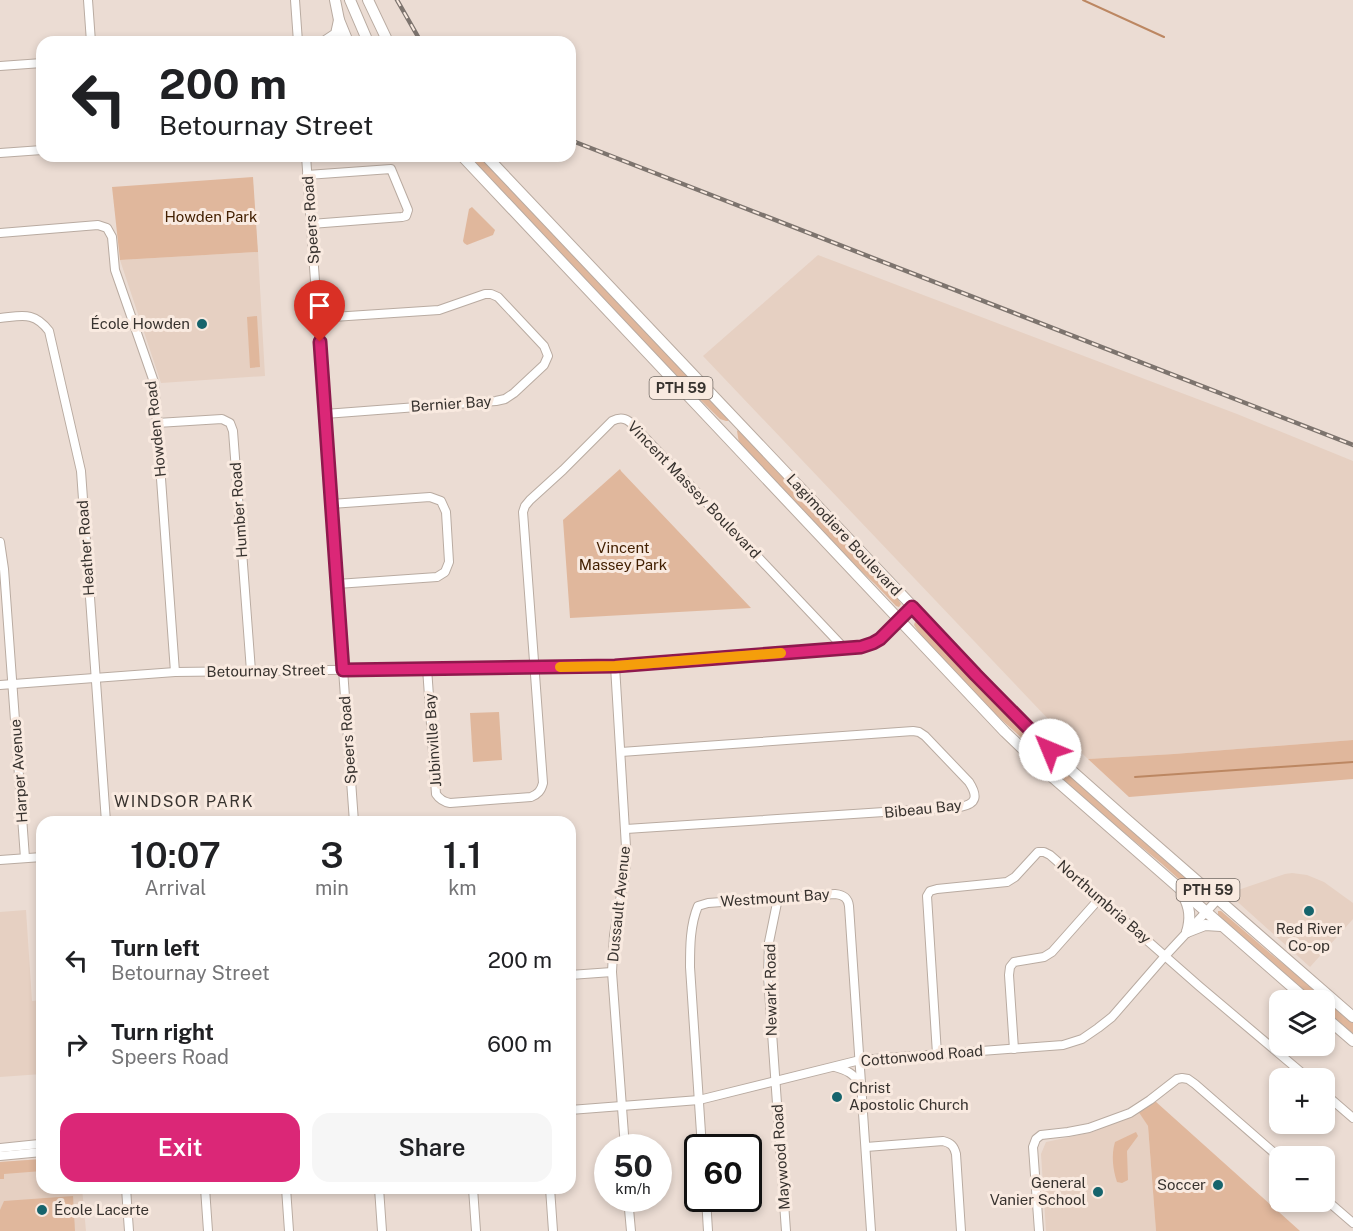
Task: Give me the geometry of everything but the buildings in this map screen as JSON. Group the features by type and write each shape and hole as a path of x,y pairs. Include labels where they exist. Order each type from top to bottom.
{"main road":[{"path":"335,0 346,36"},
{"path":"350,0 365,36"},
{"path":"368,0 385,36"},
{"path":"333,36 336,34 339,20"},
{"name":"Lagimodiere Boulevard","path":"468,162 1021,747 1295,990"},
{"name":"Lagimodiere Boulevard","path":"492,162 1000,700 1063,763 1353,1017"},
{"path":"726,436 738,423"},
{"path":"1182,891 1190,910 1187,932"},
{"path":"1187,932 1205,925 1221,926"},
{"path":"1335,1025 1353,1041"}],"street":[{"path":"88,0 91,36"},
{"path":"295,0 298,36"},
{"path":"0,66 36,63"},
{"path":"0,153 36,150"},
{"name":"Speers Road","path":"306,162 354,816"},
{"path":"307,175 391,169 408,210 407,214 402,217 311,224"},
{"name":"Howden Road","path":"0,233 98,225 107,228 112,237 115,270 154,382 175,672"},
{"name":"Bernier Bay","path":"318,318 439,310 491,294 498,297 544,346 548,356 544,365 505,399 325,414"},
{"name":"Heather Road","path":"0,318 34,317 42,322 49,331 81,471 106,816"},
{"name":"Vincent Massey Boulevard","path":"535,667 523,512 530,500 612,421 618,418 630,421 844,648"},
{"name":"Humber Road","path":"157,423 222,419 230,423 233,431 251,671"},
{"path":"331,504 430,497 441,501 446,512 449,562 445,572 437,577 337,584"},
{"name":"Harper Avenue","path":"0,542 4,569 25,858"},
{"name":"Betournay Street","path":"0,685 175,672 615,666 861,647 873,643 912,607"},
{"name":"Dussault Avenue","path":"615,666 626,829 626,866 614,935 612,972 624,1134"},
{"name":"Jubinville Bay","path":"428,668 436,794 443,801 450,803 531,797 537,795 542,789 535,667"},
{"name":"Bibeau Bay","path":"621,752 913,731 925,736 969,782 974,789 975,796 973,802 968,806 960,807 626,829"},
{"name":"Northumbria Bay","path":"937,1054 926,902 930,891 1007,882 1015,877 1038,852 1044,852 1296,1068"},
{"path":"0,860 36,857"},
{"name":"Westmount Bay","path":"699,1100 690,967 690,942 698,906 708,903 842,894 848,899 872,1231"},
{"name":"Newark Road","path":"775,1082 768,955 778,898"},
{"path":"1014,1049 1010,967 1014,962 1044,957 1052,952 1099,899"},
{"name":"Cottonwood Road","path":"576,1110 699,1100 860,1060 1063,1045 1082,1039 1112,1017 1218,899"},
{"path":"576,975 612,972"},
{"path":"835,1067 851,1073 862,1087"},
{"path":"1039,1231 1033,1147 1036,1139 1041,1135 1089,1128 1130,1113 1177,1079 1188,1079 1195,1084 1269,1148"},
{"name":"Maywood Road","path":"775,1082 786,1231"},
{"path":"699,1100 701,1134"},
{"path":"1335,1102 1353,1118"},
{"path":"866,1147 943,1142 954,1147 961,1231"},
{"path":"1,1150 36,1144"},
{"path":"1,1150 36,1152"},
{"path":"126,1194 129,1231"},
{"path":"205,1194 208,1231"},
{"path":"286,1194 289,1231"},
{"path":"379,1194 382,1231"},
{"path":"473,1194 476,1231"},
{"path":"550,1194 553,1231"},
{"path":"1335,1207 1353,1223"},
{"path":"629,1212 631,1231"},
{"path":"707,1212 708,1231"}],"shaded area":[{"name":"École Howden","path":"258,252 265,376 161,383 120,260"},
{"path":"818,255 1237,414 1353,461 1353,740 1088,759 703,356"},
{"path":"1292,873 1307,875 1324,882 1353,903 1353,919 1310,967 1231,896 1238,890"},
{"path":"26,910 32,1001 36,1001 36,1074 0,1077 0,912"},
{"name":"General Vanier School","path":"1138,1110 1148,1126 1156,1231 1046,1231 1041,1154 1046,1142 1093,1132"},
{"name":"École Lacerte","path":"36,1159 36,1194 83,1194 86,1231 0,1231 0,1162"}],"green space":[{"path":"474,162 487,162 729,418 728,421 720,419 662,362"},
{"name":"Howden Park","path":"253,177 258,252 120,260 112,187"},
{"path":"472,207 495,230 493,235 467,245 463,241 469,209"},
{"path":"257,316 260,367 250,368 247,317"},
{"path":"738,430 894,593 901,604 899,607 833,544 739,443"},
{"name":"Vincent Massey Park","path":"620,469 751,608 570,618 563,520"},
{"path":"915,622 993,698 1041,749 1033,748 994,713 921,636 914,625"},
{"path":"499,712 502,760 473,762 470,713"},
{"path":"1353,740 1353,779 1129,797 1088,759 1174,754"},
{"path":"1068,772 1197,887 1203,897 1200,898 1068,786 1064,781 1064,774"},
{"path":"1218,911 1221,911 1316,990 1301,990 1223,922"},
{"path":"1335,1006 1353,1022 1353,1035 1335,1019"},
{"path":"1155,1101 1269,1203 1269,1212 1279,1212 1300,1231 1156,1231 1148,1126 1138,1111"},
{"path":"1136,1132 1138,1136 1127,1151 1128,1180 1122,1183 1117,1182 1113,1162 1115,1142"},
{"path":"36,1159 36,1171 4,1174 4,1179 0,1179 0,1162"},
{"path":"73,1196 75,1231 0,1231 0,1210 4,1201"}],"waterway":[{"path":"1083,0 1164,37"},
{"path":"1135,777 1353,762"}],"railway":[{"path":"397,0 418,36"},
{"path":"576,142 1353,445"}],"slow traffic":[{"path":"560,667 615,666 781,653"}],"place":[{"name":"École Howden","path":"202,324"},
{"name":"Red River Co-op","path":"1309,911"},
{"name":"Christ Apostolic Church","path":"837,1097"},
{"name":"Soccer","path":"1218,1185"},
{"name":"General Vanier School","path":"1098,1192"},
{"name":"École Lacerte","path":"42,1210"}],"district":[{"name":"WINDSOR PARK","path":"184,801"}],"route":[{"path":"320,342 343,670 615,666 861,647 880,639 912,607 1050,750"}]}
